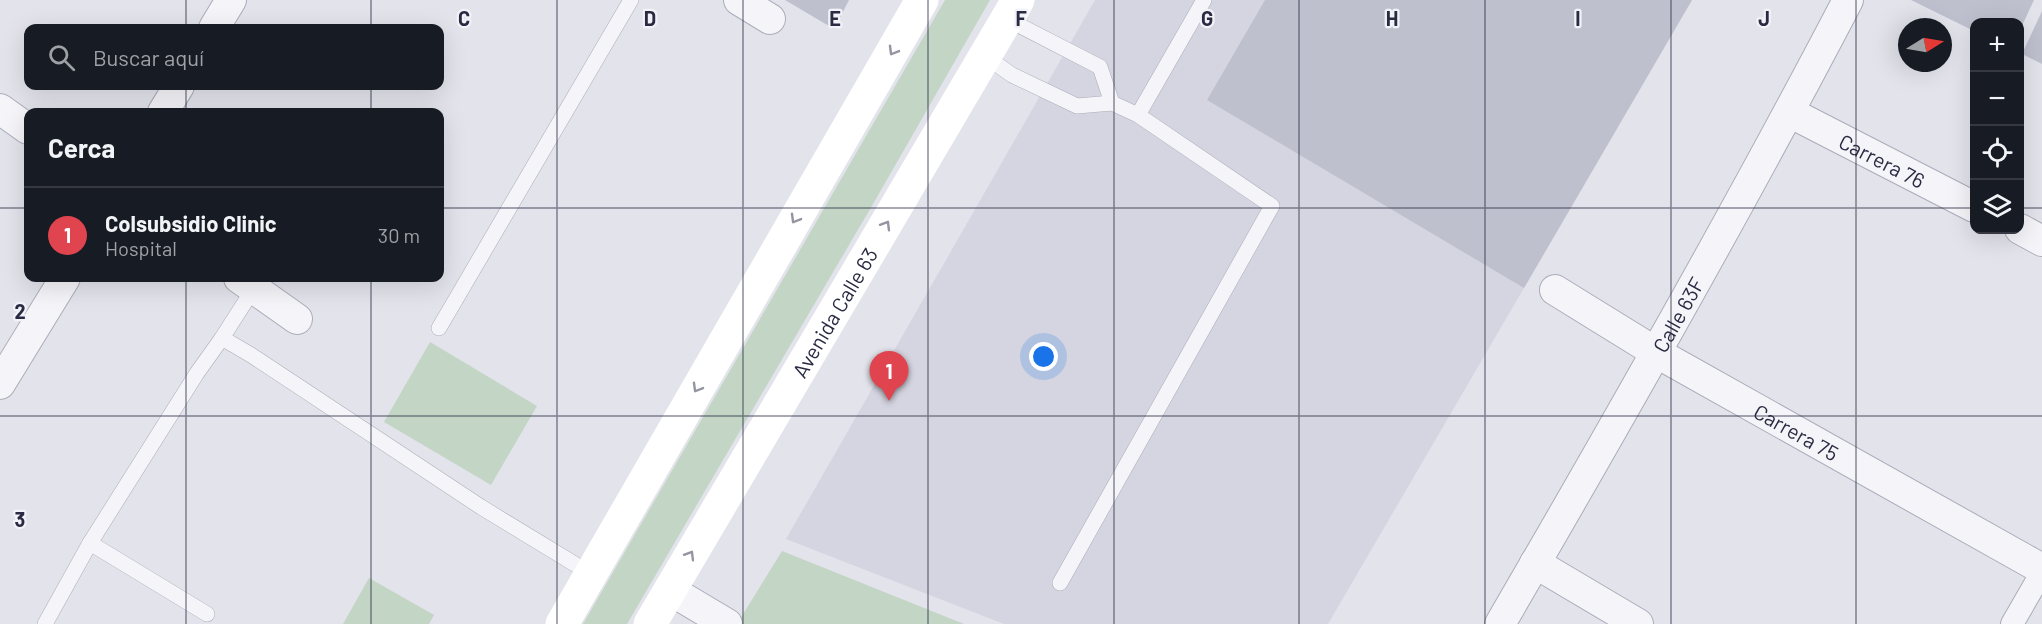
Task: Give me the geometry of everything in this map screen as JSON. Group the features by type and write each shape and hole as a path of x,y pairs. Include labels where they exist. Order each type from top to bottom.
{"main road":[{"path":"562,624 922,0"},
{"name":"Avenida Calle 63","path":"650,624 1012,9"}],"street":[{"path":"216,24 231,0"},
{"path":"739,0 771,19"},
{"name":"Calle 63F","path":"1500,624 1657,353 1790,112 1848,0"},
{"path":"165,108 177,90"},
{"path":"0,109 24,126"},
{"name":"Carrera 76","path":"1790,112 1970,205"},
{"path":"2024,232 2042,241"},
{"path":"0,384 63,282"},
{"path":"246,283 297,320"},
{"name":"Carrera 75","path":"1556,290 1657,353 2042,570"},
{"path":"1535,563 1638,624"},
{"path":"2012,624 2042,570"},
{"path":"670,590 727,624"}],"lane":[{"path":"439,328 631,0"},
{"path":"1138,115 1204,0"},
{"path":"1012,9 1100,67 1112,103"},
{"path":"985,56 1012,75 1077,106 1112,103 1138,115 1272,206 1060,583"},
{"path":"45,624 90,543 196,373 222,338 246,283"},
{"path":"222,338 481,507 591,574"},
{"path":"90,543 207,614"}],"shaded area":[{"path":"1095,0 1692,0 1328,624 1004,624 786,539"}],"green space":[{"path":"945,0 990,0 627,624 583,624"},
{"path":"430,342 537,406 491,485 384,422"},
{"path":"782,551 964,624 737,624"},
{"path":"369,578 434,615 429,624 343,624"}],"building":[{"path":"785,0 849,0 834,29"},
{"path":"1265,0 1692,0 1524,288 1207,100"},
{"path":"1911,0 2034,0 2024,21 2024,18 1970,18 1970,29 1952,20 1952,18"},
{"path":"2042,11 2042,64 2024,55 2024,50"}],"place":[{"name":"Colsubsidio Clinic","path":"889,401"}]}
